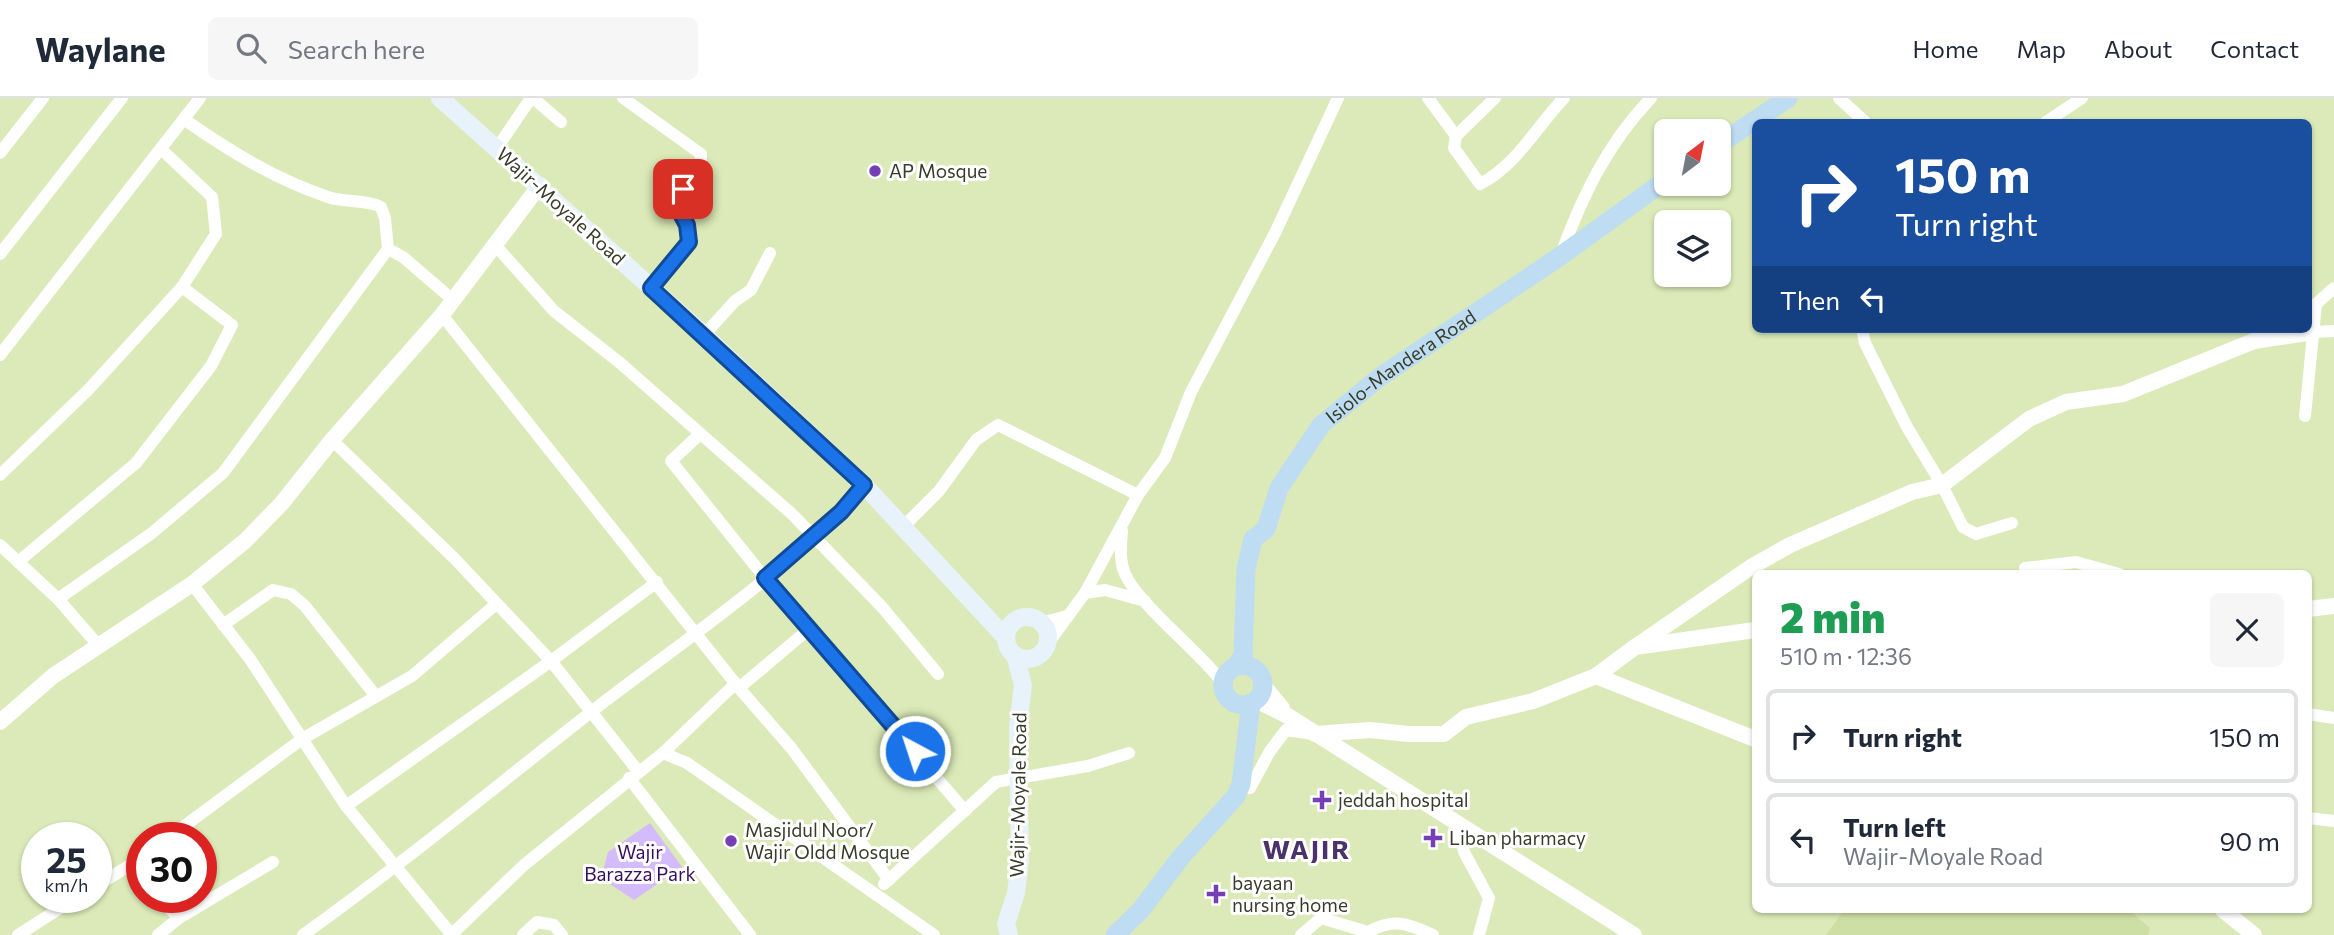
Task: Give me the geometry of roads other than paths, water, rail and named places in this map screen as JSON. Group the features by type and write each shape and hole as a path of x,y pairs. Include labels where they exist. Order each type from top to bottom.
{"highway":[{"path":"1757,119 1788,98"},
{"path":"1731,136 1752,122"},
{"name":"Isiolo-Mandera Road","path":"1230,679 1243,655 1246,569 1253,539 1266,529 1279,488 1321,425 1380,377 1559,257 1654,189"},
{"name":"Isiolo-Mandera Road","path":"1115,935 1219,818 1241,785 1246,737 1257,690 1255,653 1245,629"},
{"path":"1247,665 1257,690 1240,704 1230,679 1247,665"},
{"path":"1230,679 1246,737"}],"main road":[{"name":"Wajir-Moyale Road","path":"440,98 540,185 864,485 1006,638"},
{"path":"979,607 1033,620 1048,638 1023,685"},
{"path":"1033,620 1012,623 1006,638 1014,655 1022,658 1042,651"},
{"name":"Wajir-Moyale Road","path":"1009,935 1006,924 1016,893 1020,861 1017,776 1018,726 1023,685 1014,655"}],"street":[{"path":"0,153 43,98"},
{"path":"0,254 122,98"},
{"path":"0,355 200,98"},
{"path":"497,148 532,98 561,122"},
{"path":"623,98 701,154 701,164 679,199 678,208 687,225 689,242 651,288"},
{"path":"1042,651 1085,593 1138,495 1165,458 1191,391 1275,233 1339,98"},
{"path":"1428,98 1456,136"},
{"path":"1496,98 1456,136 1454,148 1480,184 1492,178 1525,147 1564,98"},
{"path":"1559,257 1583,193 1609,151 1651,98"},
{"path":"1839,98 1862,119"},
{"path":"2050,119 2082,98"},
{"path":"58,599 152,534 223,473 388,248 381,207 339,201 283,180 237,156 185,120"},
{"path":"0,475 89,389 181,287 216,234 212,197 161,149"},
{"path":"0,722 52,676 192,584 245,541 282,503 332,440 442,315 540,185"},
{"path":"495,246 554,311 619,362 730,457 813,536 881,607 938,674"},
{"path":"388,248 403,257 453,300"},
{"path":"704,335 735,301 751,290 770,253"},
{"path":"18,562 136,463 224,345 232,325 181,287"},
{"path":"2305,416 2316,304 2334,288"},
{"path":"442,315 696,631 737,686 792,749 889,880"},
{"path":"2314,332 2334,331"},
{"path":"1863,333 1865,343 1906,426 1942,485 1963,527 1976,534 2011,523"},
{"path":"1241,785 1250,788 1269,751 1286,730 1315,734 1370,730 1444,734 1466,717 1533,701 1596,676 1751,567 1790,545 1912,492 1942,485 2029,419 2066,402 2123,394 2254,341 2307,333"},
{"path":"904,526 939,491 976,440 998,425 1138,495"},
{"path":"700,434 671,461 765,578 965,811"},
{"path":"332,440 455,559 495,605 551,661 750,935"},
{"path":"303,935 396,868 765,578 813,536 864,485"},
{"path":"1122,527 1121,556 1126,575 1145,601 1230,679"},
{"path":"1,547 58,599 98,645"},
{"path":"2025,568 2076,562 2105,570"},
{"path":"346,806 551,661 657,582"},
{"path":"192,584 223,625 346,806 451,935 524,865 663,753 737,686 809,629"},
{"path":"223,625 273,590 291,594 305,607 375,695"},
{"path":"1085,593 1105,590 1145,601"},
{"path":"190,822 302,739 412,676 495,605"},
{"path":"2312,609 2334,606"},
{"path":"1033,620 1067,616"},
{"path":"1635,647 1752,630"},
{"path":"1596,676 1752,738"},
{"path":"1257,690 1315,734 1634,935"},
{"path":"2312,713 2334,718"},
{"path":"663,753 687,763 876,892 934,935"},
{"path":"876,892 996,782 1017,776 1088,766 1129,753"},
{"path":"2312,818 2334,821"},
{"path":"1458,822 1464,852 1489,898 1479,935"},
{"path":"158,935 178,918 273,862"},
{"path":"18,935 52,913"},
{"path":"173,913 178,918"},
{"path":"2227,913 2254,935"},
{"path":"1301,935 1321,918 1368,932 1385,923 1404,921 1433,935"},
{"path":"523,935 537,922 554,925 562,935"}],"place":[{"name":"AP Mosque","path":"875,171"},
{"name":"jeddah hospital","path":"1322,800"},
{"name":"Liban pharmacy","path":"1433,838"},
{"name":"Masjidul Noor/ Wajir Oldd Mosque","path":"731,841"},
{"name":"bayaan nursing home","path":"1216,894"}],"district":[{"name":"WAJIR","path":"1307,850"}],"park label":[{"name":"Wajir Barazza Park","path":"640,863"}]}
